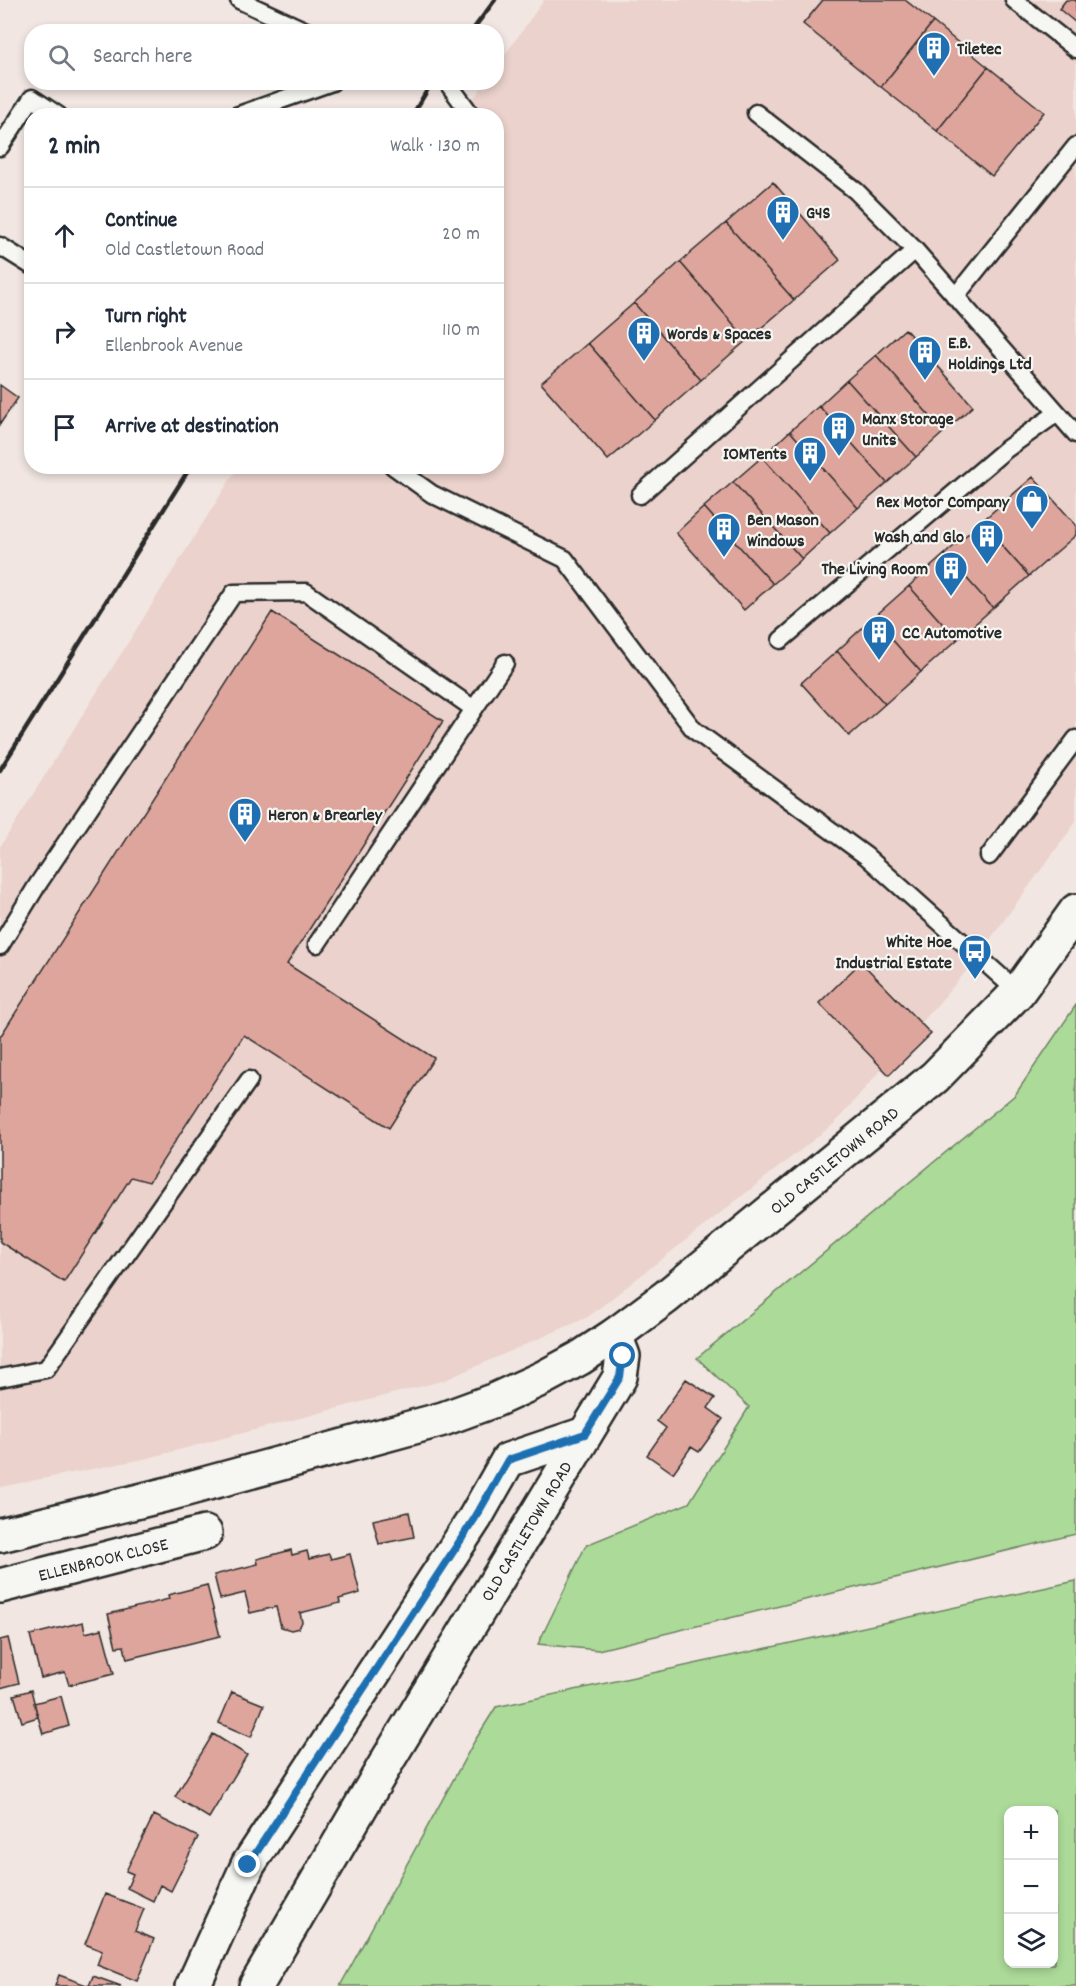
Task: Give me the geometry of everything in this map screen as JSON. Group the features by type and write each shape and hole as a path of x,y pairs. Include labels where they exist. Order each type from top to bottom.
{"main road":[{"name":"OLD CASTLETOWN ROAD","path":"256,1986 389,1758 620,1377 623,1356 615,1335 666,1297 935,1077 1018,992 1076,911"},
{"path":"0,1535 168,1494 443,1419 495,1400 543,1378 580,1358 615,1335"},
{"path":"193,1986 248,1865 475,1518 508,1460 585,1434"},
{"name":"ELLENBROOK CLOSE","path":"0,1586 205,1533"}],"lane":[{"path":"239,0 291,24"},
{"path":"1014,0 1076,49"},
{"path":"259,108 309,90"},
{"path":"453,90 466,108"},
{"path":"25,108 32,98 47,108"},
{"path":"0,147 24,110"},
{"path":"756,113 856,191 915,250 1076,434"},
{"path":"955,297 1076,146"},
{"path":"0,246 24,261"},
{"path":"640,495 915,250"},
{"path":"781,640 1005,450 1057,413"},
{"path":"404,474 432,494 565,559 694,730 866,856 998,977 1018,992"},
{"path":"0,946 38,884 234,593 306,592 474,709"},
{"path":"317,944 506,663"},
{"path":"989,856 1076,739"},
{"path":"0,1378 46,1369 249,1080"}],"shaded area":[{"path":"544,0 1076,0 1076,822 969,968 835,1123 588,1317 445,1380 144,1459 0,1487 0,847 234,474 504,474 504,108 466,108 480,90 504,90 504,56"}],"green space":[{"path":"1076,1005 1076,1534 598,1650 538,1644 586,1545 689,1503 749,1407 697,1358 1015,1095"},
{"path":"1076,1581 1076,1986 340,1986 474,1742 496,1707"}],"building":[{"path":"823,0 905,0 933,22 881,87 803,24"},
{"path":"1066,0 1076,0 1076,23 1059,9"},
{"name":"Tiletec","path":"933,22 988,67 937,131 881,87"},
{"path":"988,67 1044,112 992,176 937,131"},
{"name":"G4S","path":"773,182 840,260 794,300 726,223"},
{"path":"726,223 794,300 747,340 680,262"},
{"path":"680,262 747,340 701,380 634,303"},
{"name":"Words & Spaces","path":"634,303 701,380 655,420 588,343"},
{"name":"E.B. Holdings Ltd","path":"905,329 973,406 944,432 876,355"},
{"path":"588,343 655,420 608,460 541,383"},
{"path":"876,355 944,432 916,457 847,380"},
{"path":"847,380 916,457 887,483 819,406"},
{"path":"0,385 18,398 0,424"},
{"name":"Manx Storage Units","path":"819,406 887,483 858,508 790,431"},
{"name":"IOMTents","path":"790,431 858,508 830,533 762,457"},
{"path":"762,457 830,533 802,559 733,482"},
{"name":"Rex Motor Company","path":"1033,477 1076,525 1076,535 1029,576 981,522"},
{"name":"Ben Mason Windows","path":"733,482 802,559 773,584 704,507"},
{"name":"Ben Mason Windows","path":"704,507 773,584 744,610 676,533"},
{"name":"Wash and Glo","path":"981,522 1029,576 993,608 945,554"},
{"name":"The Living Room","path":"945,554 993,608 957,640 909,586"},
{"path":"909,586 957,640 921,672 873,618"},
{"name":"Heron & Brearley","path":"272,612 443,721 287,964 434,1058 389,1128 244,1035 149,1182 131,1177 64,1282 0,1242 0,1037"},
{"name":"CC Automotive","path":"873,618 921,672 885,704 837,651"},
{"path":"837,651 885,704 849,736 801,683"},
{"path":"861,962 931,1034 889,1075 819,1003"},
{"path":"686,1379 715,1398 708,1408 723,1419 699,1452 691,1447 673,1473 647,1455 666,1428 657,1421"},
{"path":"409,1512 414,1537 379,1544 373,1520"},
{"path":"291,1550 292,1555 307,1551 309,1559 329,1554 331,1559 350,1554 360,1593 339,1599 340,1603 300,1613 302,1622 299,1628 291,1630 281,1627 276,1607 250,1613 245,1593 220,1599 214,1575 258,1564 257,1559"},
{"path":"207,1585 220,1636 127,1659 124,1646 116,1647 108,1614 169,1599 168,1595"},
{"path":"83,1622 85,1633 102,1629 114,1674 69,1685 65,1672 41,1678 30,1635"},
{"path":"8,1638 19,1683 0,1688 0,1640"},
{"path":"31,1690 38,1717 22,1722 14,1695"},
{"path":"232,1692 264,1705 251,1737 219,1723"},
{"path":"61,1696 69,1726 43,1734 34,1703"},
{"path":"213,1734 247,1755 209,1818 175,1797"},
{"path":"154,1815 198,1837 171,1891 160,1885 153,1901 127,1888 133,1874 126,1871"},
{"path":"105,1894 144,1909 135,1931 154,1939 137,1981 97,1965 102,1951 85,1944"},
{"path":"59,1975 89,1986 55,1986"},
{"path":"93,1976 121,1986 89,1986"}],"railway":[{"path":"477,24 495,0"},
{"path":"417,108 427,90"},
{"path":"0,770 186,474"}],"place":[{"name":"Tiletec","path":"934,77"},
{"name":"G4S","path":"783,241"},
{"name":"Words & Spaces","path":"644,362"},
{"name":"E.B. Holdings Ltd","path":"925,381"},
{"name":"Manx Storage Units","path":"839,457"},
{"name":"IOMTents","path":"810,482"},
{"name":"Rex Motor Company","path":"1032,530"},
{"name":"Ben Mason Windows","path":"724,558"},
{"name":"Wash and Glo","path":"987,565"},
{"name":"The Living Room","path":"951,597"},
{"name":"CC Automotive","path":"879,661"},
{"name":"Heron & Brearley","path":"245,843"},
{"name":"White Hoe Industrial Estate","path":"975,980"}],"route":[{"path":"248,1865 475,1518 508,1460 585,1434 620,1377 623,1356"}]}
